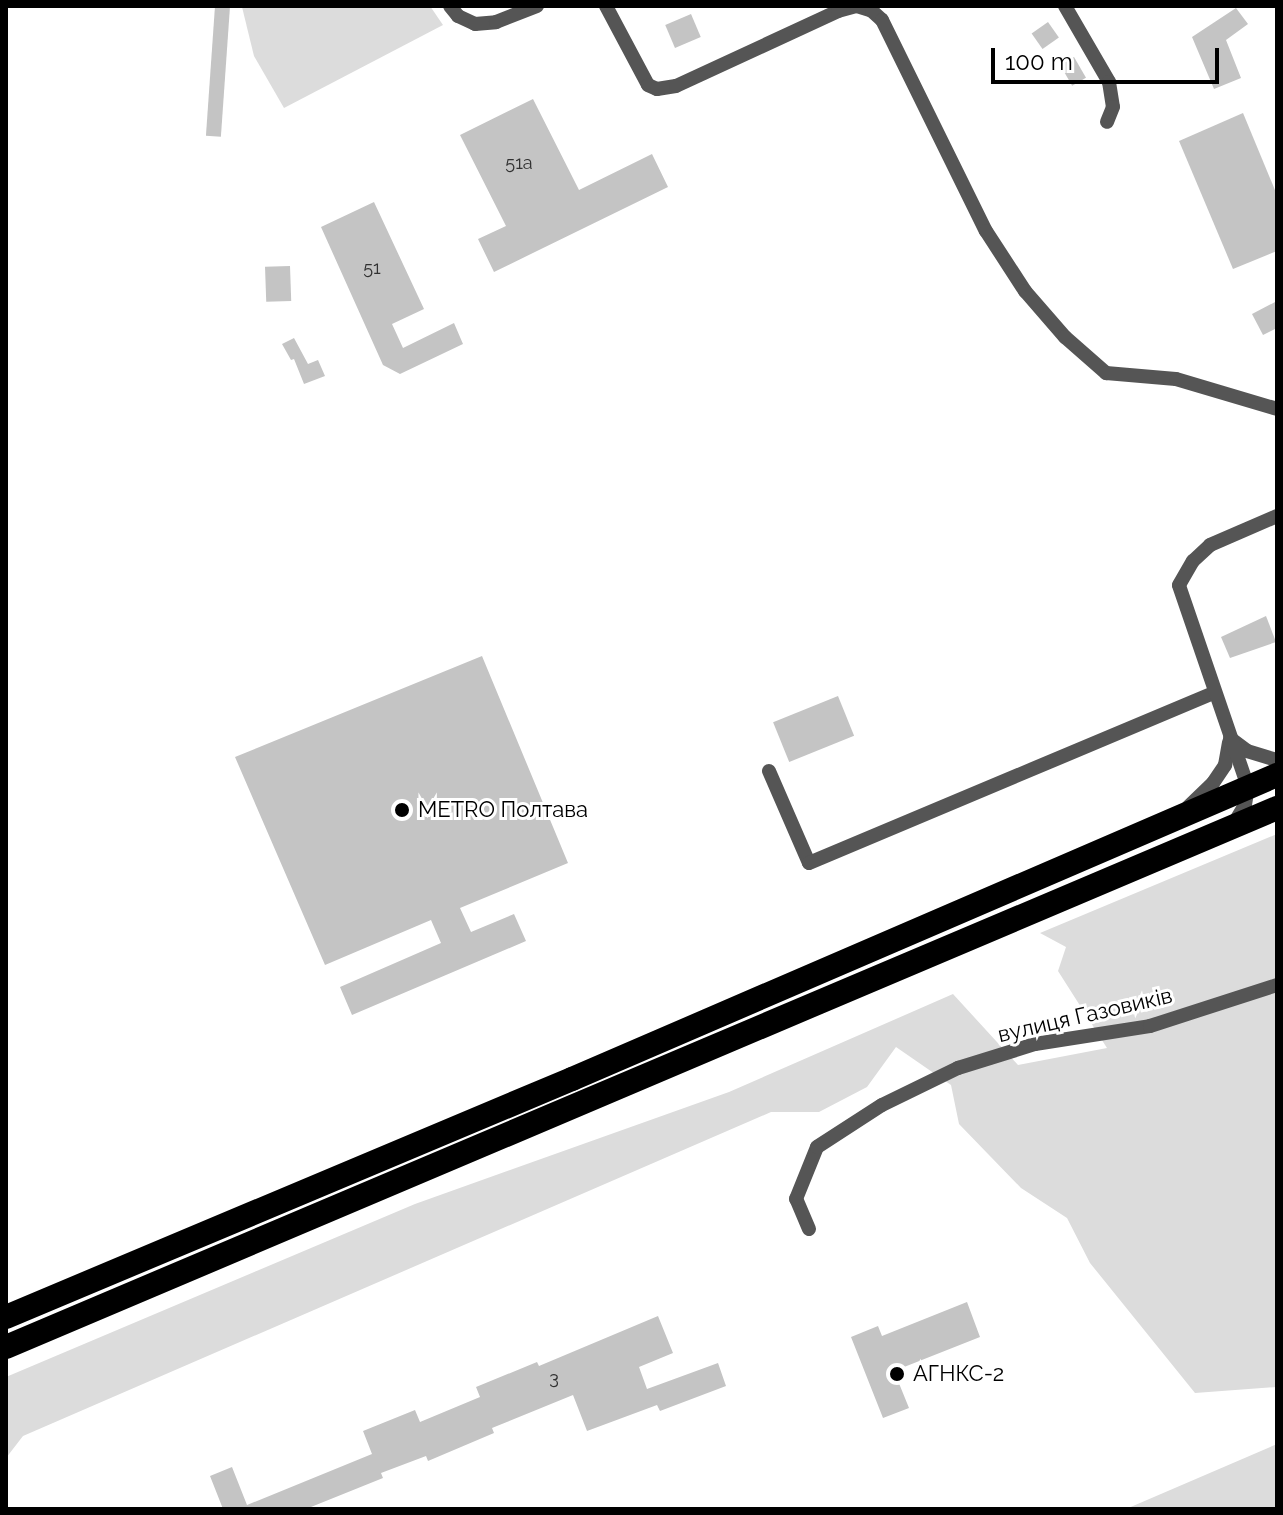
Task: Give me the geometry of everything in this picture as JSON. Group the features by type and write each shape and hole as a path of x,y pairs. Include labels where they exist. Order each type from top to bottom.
{"highway":[{"path":"6,1317 557,1085 1277,775"},
{"path":"6,1347 1277,808"}],"street":[{"path":"450,6 458,16 475,24 496,22 537,6"},
{"path":"606,6 648,85 657,89 676,86 838,11 857,6 872,11 882,20 986,231 1025,291 1065,337 1106,373 1176,379 1277,409"},
{"path":"1065,6 1109,82 1113,107 1107,122"},
{"path":"1231,827 1245,805 1248,787 1179,585 1193,561 1210,545 1277,516"},
{"path":"769,771 809,863 1214,693"},
{"path":"1230,738 1247,751 1277,760"},
{"path":"1176,817 1213,783 1225,765 1230,738"},
{"path":"1248,787 1277,802"},
{"name":"вулиця Газовиків","path":"809,1229 796,1199 817,1147 882,1105 958,1068 1035,1044 1150,1026 1277,985"}],"shaded area":[{"path":"430,6 443,25 284,108 254,56 242,7"},
{"path":"1277,834 1277,1387 1195,1393 1090,1263 1067,1218 1021,1188 959,1124 951,1085 896,1047 867,1087 819,1112 771,1112 23,1436 6,1458 6,1377 415,1204 729,1092 953,994 1018,1065 1107,1048 1058,971 1066,947 1040,933"},
{"path":"1277,1444 1277,1509 1126,1509"}],"building":[{"path":"215,6 230,7 221,137 206,136"},
{"path":"1236,8 1248,24 1226,40 1241,78 1214,89 1192,37"},
{"path":"691,14 701,37 675,48 665,25"},
{"path":"1048,22 1059,38 1043,49 1032,33"},
{"path":"1074,57 1086,78 1072,86 1060,65"},
{"path":"533,99 579,190 652,154 668,187 494,272 478,239 506,226 460,135"},
{"path":"1243,113 1277,195 1277,251 1233,269 1179,141"},
{"path":"374,202 424,309 392,324 403,348 454,323 463,344 400,374 383,365 321,227"},
{"path":"290,266 291,301 266,302 265,267"},
{"path":"1277,301 1277,328 1263,335 1252,314"},
{"path":"294,338 308,364 318,360 325,376 304,384 294,359 291,360 282,344"},
{"path":"1266,616 1276,642 1230,658 1221,637"},
{"name":"METRO Полтава","path":"482,656 568,863 460,908 471,932 514,914 526,941 352,1015 340,987 441,943 431,920 325,965 235,757"},
{"path":"838,696 854,736 789,762 773,722"},
{"path":"967,1302 980,1337 894,1371 909,1408 883,1418 851,1337 878,1326 882,1336"},
{"path":"658,1316 673,1353 639,1367 647,1389 718,1363 726,1386 660,1411 657,1405 587,1431 573,1395 492,1428 494,1433 428,1461 426,1456 381,1473 383,1478 306,1509 223,1509 210,1476 232,1467 247,1505 372,1454 363,1431 415,1410 420,1422 480,1397 476,1387 537,1362 539,1366"}],"place":[{"name":"METRO Полтава","path":"402,810"},
{"name":"АГНКС-2","path":"897,1374"}]}
